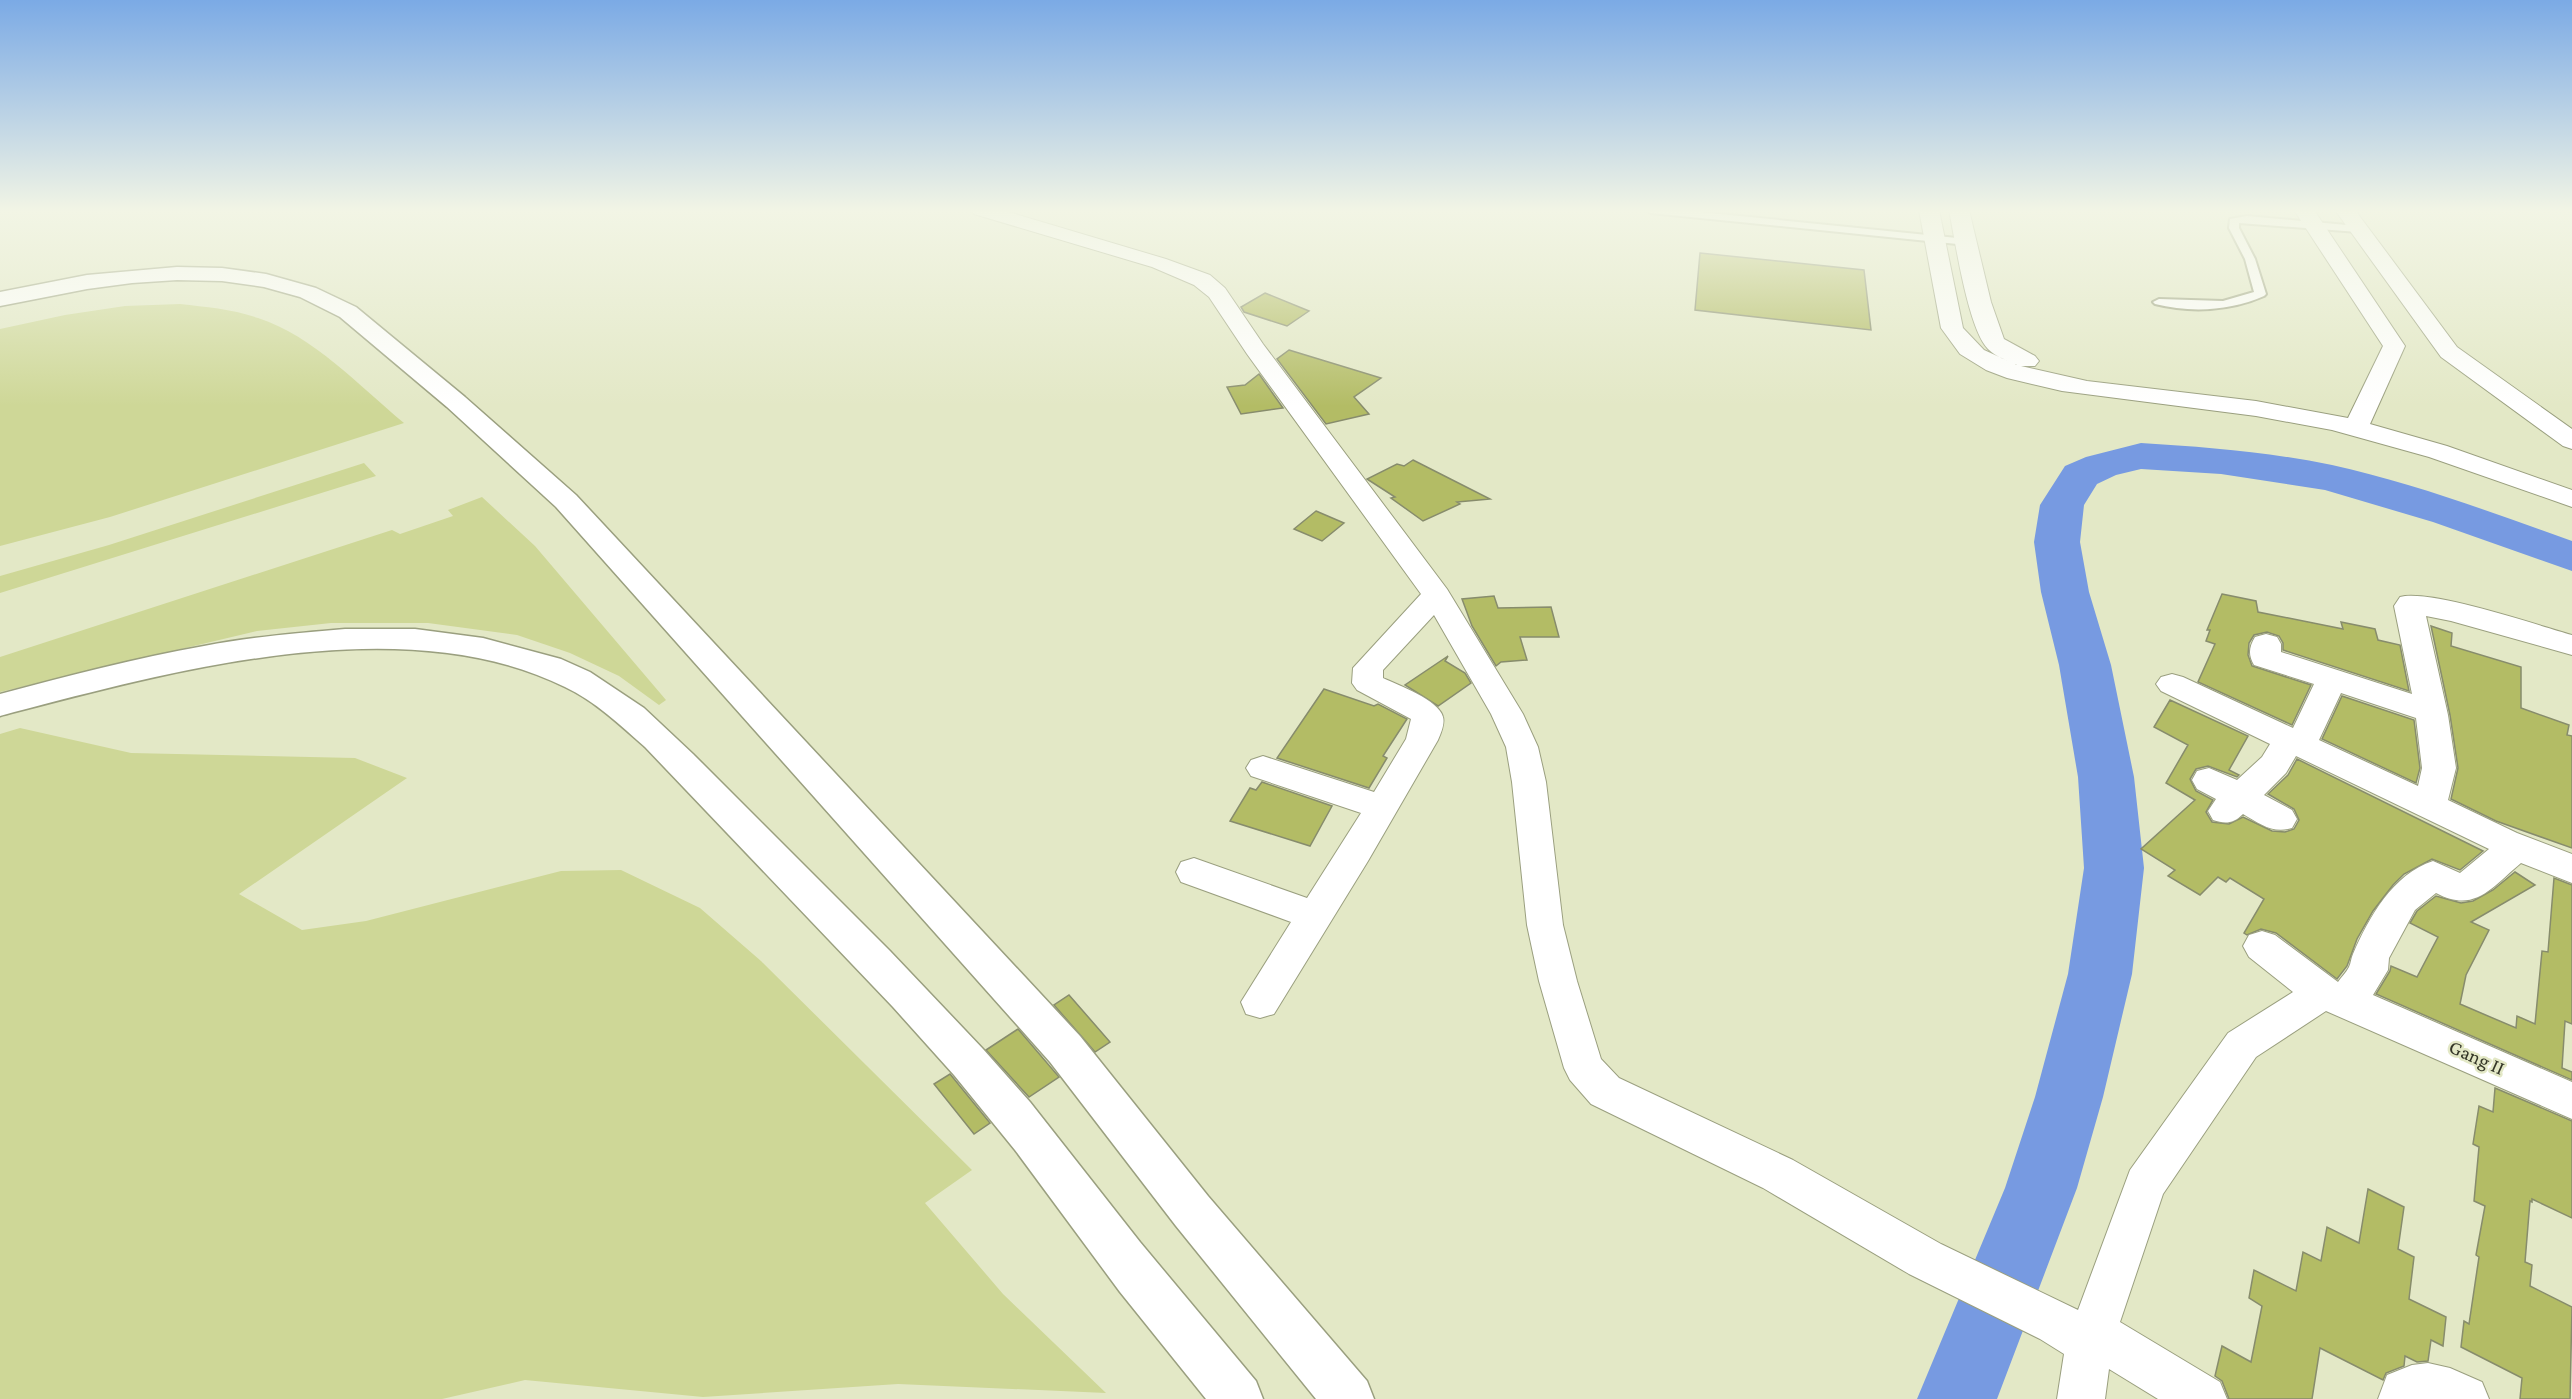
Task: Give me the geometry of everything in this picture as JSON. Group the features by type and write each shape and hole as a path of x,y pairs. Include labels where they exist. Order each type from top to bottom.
{"highway":[{"path":"0,299 98,281 155,275"},
{"path":"219,275 264,279 291,285 348,312 456,402 566,501 1065,1049 1192,1211 1349,1399"},
{"path":"0,705 87,682 224,652 348,640 391,639 470,645 552,667 596,689 656,738 923,1013 998,1095 1125,1260 1238,1399"}],"street":[{"path":"1190,275 1202,280 1217,293 1255,349 1437,595 1507,714 1522,747 1529,782 1545,925 1558,981 1584,1068 1605,1091 1778,1174 1925,1260 2079,1333 2203,1399"},
{"path":"1941,275 1952,328 1961,344 1990,362 2052,381 2089,389 2358,422 2572,499"},
{"path":"1974,275 1994,342 2007,352 2031,363 2057,371 2206,390 2358,422 2572,484"},
{"path":"2347,275 2394,346"},
{"path":"2392,275 2449,352 2572,441"},
{"path":"1961,344 1994,342"},
{"path":"2394,346 2449,352"},
{"path":"2358,422 2394,346"},
{"path":"1260,1002 1422,740 1427,726 1427,716 1424,712 1368,683 1368,668 1437,595"},
{"path":"2430,805 2439,768 2431,711 2410,604 2453,612 2572,645"},
{"path":"2266,644 2265,658 2331,681 2431,711"},
{"path":"2232,803 2274,765 2296,741 2331,681"},
{"path":"2172,684 2516,847 2572,869"},
{"path":"1263,768 1382,807"},
{"path":"2209,780 2232,803 2280,819"},
{"path":"2081,1399 2079,1333 2145,1184 2242,1045 2350,1003 2368,970 2370,957 2402,900 2433,875 2458,888 2467,887 2516,847"},
{"path":"1194,872 1315,916"},
{"name":"Gang II","path":"2262,946 2350,1003 2572,1101"},
{"path":"2402,1399 2404,1392 2416,1387 2436,1387 2465,1399"}],"lane":[{"path":"2159,302 2210,306 2242,303 2259,294 2254,275"}],"green space":[{"path":"180,304 238,312 279,326 317,349 404,423 110,517 0,546 0,329 65,315 125,306"},
{"path":"364,463 376,476 0,593 0,576 109,545"},
{"path":"482,497 535,546 666,700 659,705 619,676 570,653 517,635 428,623 331,623 257,631 0,692 0,657 392,530 400,534 453,516 448,510"},
{"path":"20,728 131,753 355,758 407,778 239,894 302,930 366,921 561,871 621,870 700,908 761,961 972,1170 925,1203 1003,1294 1106,1393 898,1384 703,1397 525,1380 442,1399 0,1399 0,734"}],"building":[{"path":"1698,275 1865,275 1871,330 1695,310"},
{"path":"1265,293 1309,311 1287,326 1244,312 1241,307"},
{"path":"1289,350 1381,378 1354,397 1369,414 1326,424 1277,359"},
{"path":"1259,374 1283,408 1241,414 1227,387 1245,385"},
{"path":"1413,460 1490,499 1457,502 1460,504 1423,521 1391,498 1395,497 1367,479 1397,464 1404,466"},
{"path":"1316,511 1344,523 1322,541 1294,529"},
{"path":"2222,594 2256,601 2258,612 2343,629 2341,622 2375,629 2378,640 2400,645 2409,691 2283,650 2283,643 2279,636 2267,632 2254,635 2249,643 2248,655 2252,666 2311,685 2292,725 2198,682 2215,644 2206,641 2210,630 2207,630"},
{"path":"1494,596 1498,608 1551,607 1559,637 1520,637 1527,660 1501,662 1496,666 1472,626 1462,599"},
{"path":"2431,626 2452,633 2451,646 2521,667 2521,708 2569,725 2567,735 2572,736 2572,848 2496,821 2451,799 2458,768 2450,715"},
{"path":"1448,656 1445,661 1465,673 1471,683 1438,706 1405,685"},
{"path":"1324,689 1374,706 1378,704 1407,719 1383,756 1387,758 1369,788 1277,758"},
{"path":"2342,696 2414,720 2420,768 2416,783 2322,739"},
{"path":"2170,700 2248,736 2229,770 2239,775 2237,777 2208,766 2196,769 2190,779 2196,791 2213,800 2206,812 2212,822 2229,824 2243,817 2272,831 2285,832 2294,829 2299,820 2294,809 2268,794 2288,775 2297,759 2483,851 2460,870 2432,859 2404,874 2373,911 2357,939 2347,966 2337,979 2276,933 2261,929 2247,935 2244,933 2264,899 2230,878 2226,882 2218,877 2200,895 2168,876 2175,870 2141,849 2195,800 2166,783 2188,745 2154,727"},
{"path":"1262,782 1332,806 1310,846 1230,821 1250,788 1256,790"},
{"path":"2515,872 2535,885 2471,922 2489,930 2466,975 2460,1004 2516,1028 2517,1016 2535,1024 2542,951 2548,952 2554,878 2572,885 2572,1024 2565,1021 2562,1068 2572,1072 2572,1080 2376,994 2391,966 2417,977 2438,937 2410,923 2417,911 2436,896 2461,903 2473,901 2493,890"},
{"path":"1069,995 1110,1042 1095,1052 1054,1005"},
{"path":"1018,1029 1059,1077 1029,1097 986,1050"},
{"path":"950,1074 990,1123 974,1134 934,1084"},
{"path":"2495,1088 2572,1121 2572,1218 2532,1199 2525,1262 2532,1265 2530,1286 2572,1307 2570,1399 2520,1399 2522,1378 2461,1347 2464,1321 2469,1324 2479,1257 2476,1255 2485,1206 2474,1201 2479,1147 2473,1144 2479,1106 2493,1112"},
{"path":"2368,1189 2404,1207 2398,1249 2414,1257 2409,1299 2446,1317 2443,1346 2431,1340 2428,1361 2417,1362 2405,1356 2404,1366 2386,1373 2383,1380 2320,1348 2312,1399 2229,1399 2222,1381 2215,1376 2222,1346 2251,1362 2262,1306 2249,1298 2254,1270 2296,1291 2303,1252 2321,1261 2327,1227 2359,1243"}],"waterway":[{"path":"1957,1399 2041,1188 2069,1097 2100,974 2114,868 2106,777 2085,665 2065,592 2057,542 2062,505 2080,475 2101,466 2141,456 2221,461 2330,478 2449,512 2572,557"}]}
